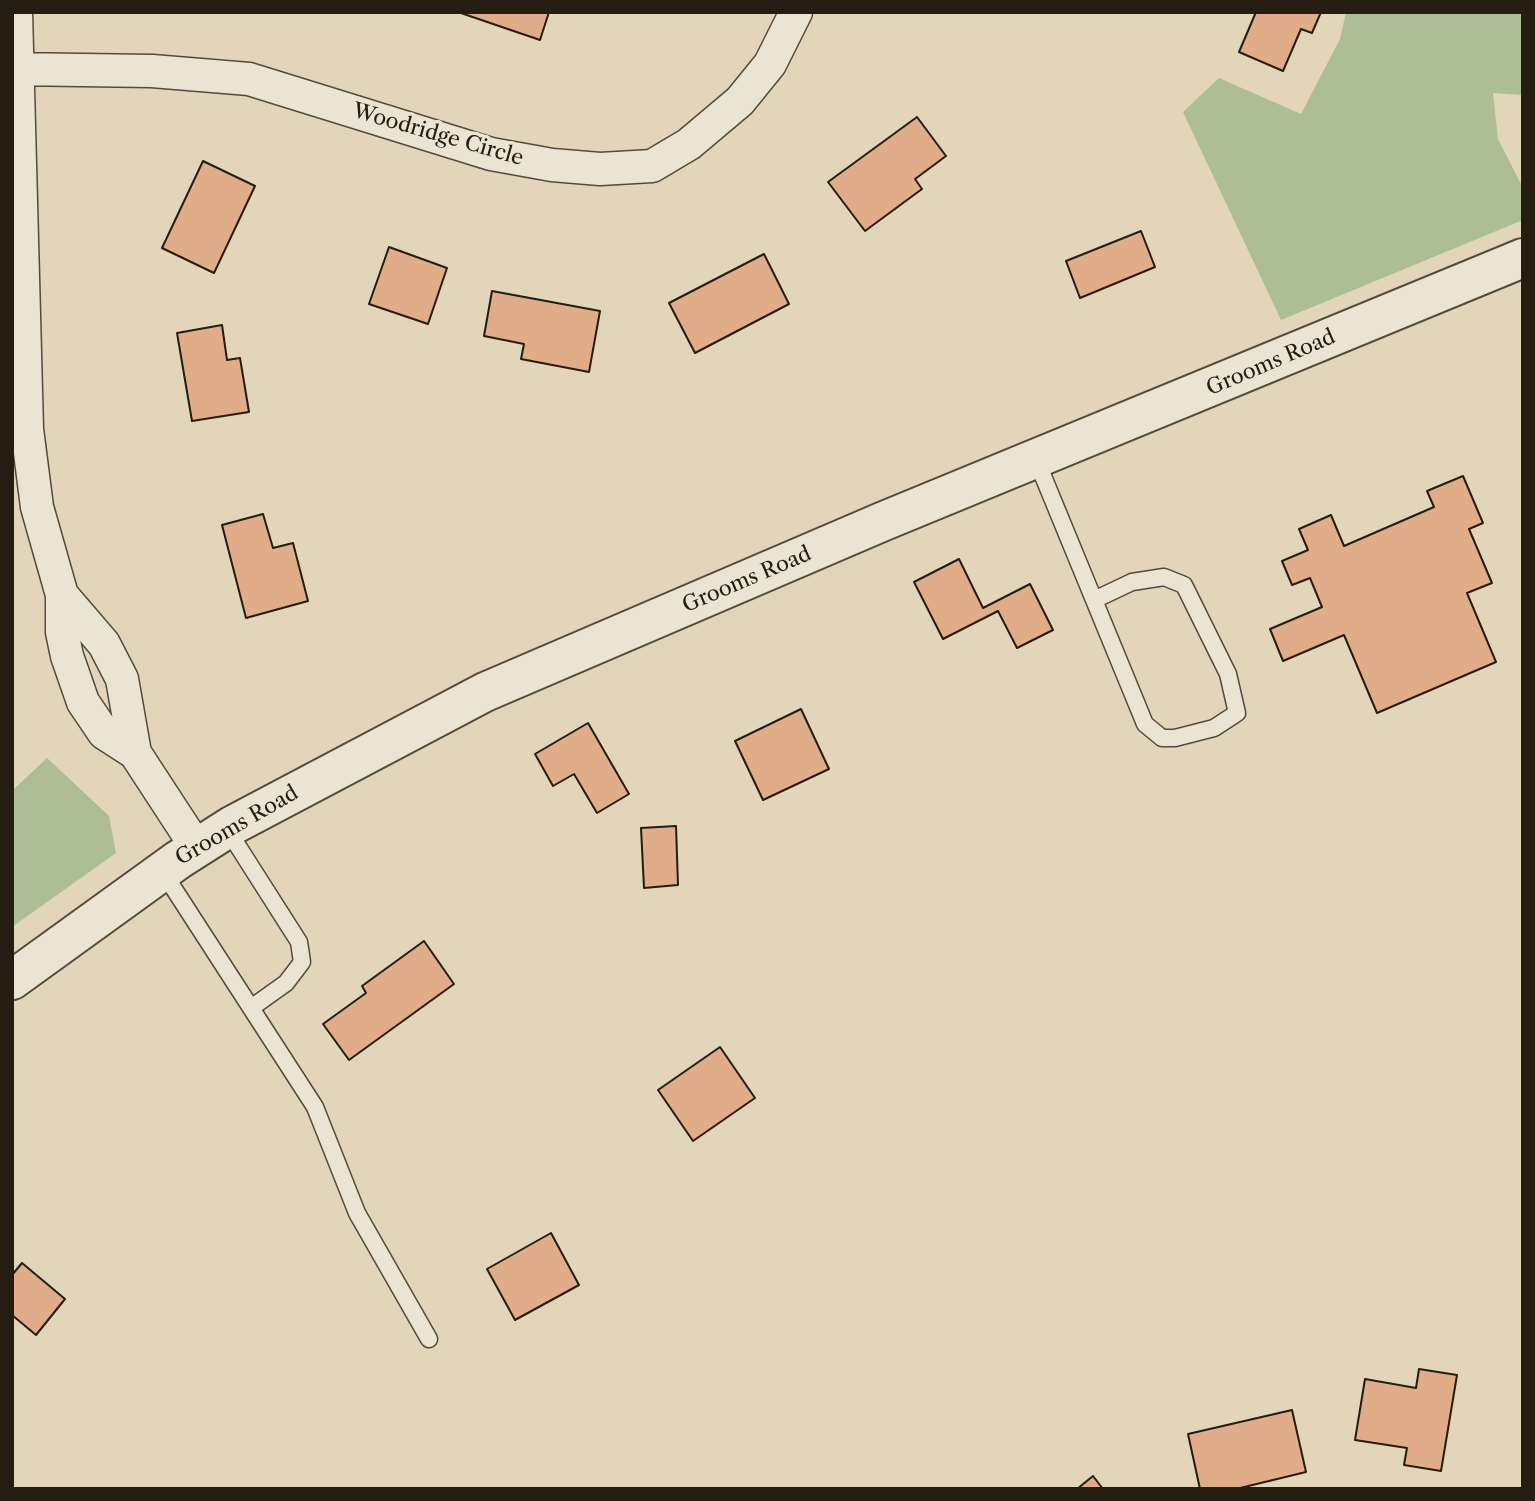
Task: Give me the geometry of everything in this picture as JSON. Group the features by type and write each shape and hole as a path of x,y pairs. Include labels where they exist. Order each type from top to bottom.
{"street":[{"path":"16,12 15,69 27,429 25,507 62,595 104,644 122,679 135,753"},
{"name":"Woodridge Circle","path":"15,69 152,71 250,79 491,154 552,165 600,169 652,166 689,144 740,101 770,64 796,12"},
{"name":"Grooms Road","path":"12,980 212,838 485,692 1036,459 1523,258"},
{"path":"62,595 62,632 83,702 104,733 135,753 212,838"}],"lane":[{"path":"1036,459 1145,724 1162,738 1214,728 1237,713 1228,674 1184,585 1164,577 1132,582 1094,600"},
{"path":"212,838 299,942 302,962 286,983 251,1009"},
{"path":"162,871 315,1107 357,1213 429,1339"}],"green space":[{"path":"1346,12 1523,12 1523,95 1493,93 1498,139 1523,188 1523,220 1281,320 1183,112 1219,78 1301,114 1340,39"},
{"path":"47,758 109,816 116,853 12,927 12,791"}],"building":[{"path":"458,12 549,12 540,40"},
{"path":"1256,12 1321,12 1312,33 1301,29 1283,71 1239,52"},
{"path":"917,117 946,156 915,179 922,189 865,231 828,182"},
{"path":"203,161 255,186 214,273 162,248"},
{"path":"1141,231 1155,267 1080,298 1066,261"},
{"path":"389,247 447,268 428,324 369,304"},
{"path":"764,254 789,304 695,353 669,303"},
{"path":"492,291 600,311 589,372 521,359 524,344 484,336"},
{"path":"222,325 227,360 240,358 249,412 192,421 177,333"},
{"path":"1463,476 1483,523 1469,529 1492,583 1467,593 1496,662 1377,713 1344,635 1283,661 1270,629 1322,607 1310,578 1292,585 1282,561 1308,550 1299,529 1331,515 1344,546 1434,507 1427,491"},
{"path":"263,514 273,548 293,543 308,601 246,618 222,525"},
{"path":"959,559 983,608 1030,584 1053,630 1017,648 998,611 943,639 914,582"},
{"path":"801,709 829,769 763,800 735,741"},
{"path":"588,723 629,794 597,813 574,774 553,786 535,754"},
{"path":"676,826 678,885 644,888 641,828"},
{"path":"424,941 454,984 349,1060 323,1024 366,993 362,986"},
{"path":"720,1047 755,1098 693,1141 658,1090"},
{"path":"551,1233 579,1285 515,1320 487,1269"},
{"path":"22,1263 65,1299 36,1335 12,1315 12,1275"},
{"path":"1419,1369 1457,1375 1441,1471 1404,1465 1407,1448 1355,1440 1365,1379 1416,1388"},
{"path":"1292,1410 1306,1472 1236,1489 1200,1489 1188,1434"},
{"path":"1093,1476 1103,1489 1077,1489"}]}
